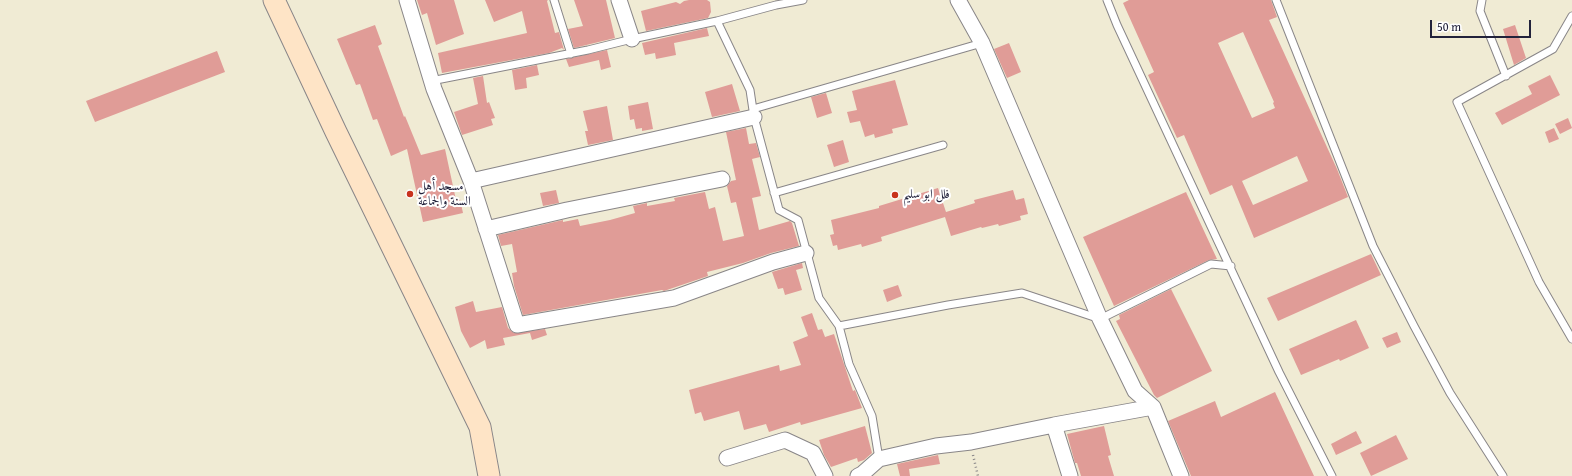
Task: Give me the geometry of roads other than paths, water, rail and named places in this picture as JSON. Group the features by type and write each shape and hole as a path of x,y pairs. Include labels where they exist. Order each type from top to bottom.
{"street":[{"path":"274,0 480,427 490,476"},
{"path":"407,0 431,81 470,180 517,325 674,298 772,262 806,253"},
{"path":"619,0 632,39"},
{"path":"958,0 982,43 1100,320 1135,391 1153,408 1181,476"},
{"path":"470,180 753,113"},
{"path":"486,229 567,210 722,180"},
{"path":"858,476 879,459 936,446 971,442 1054,425 1153,408"},
{"path":"1054,425 1070,476"},
{"path":"726,458 785,440 813,453 825,476"}],"lane":[{"path":"554,0 571,54"},
{"path":"431,81 571,54 717,21 776,5 803,0"},
{"path":"1108,0 1117,25 1279,372 1332,476"},
{"path":"1276,0 1373,246 1450,393 1503,476"},
{"path":"1482,0 1480,11 1506,76"},
{"path":"1572,16 1553,49 1457,102 1539,282 1572,339"},
{"path":"717,21 750,90 753,113 778,210 798,220 819,298 839,326 849,364 872,416 879,459"},
{"path":"753,113 982,43"},
{"path":"774,193 942,145"},
{"path":"839,326 948,305 1022,293 1100,320 1211,264 1230,266"}],"place":[{"name":"مسجد أهل السنة والجماعة","path":"410,194"},
{"name":"فلل ابو سليم","path":"895,195"}]}
